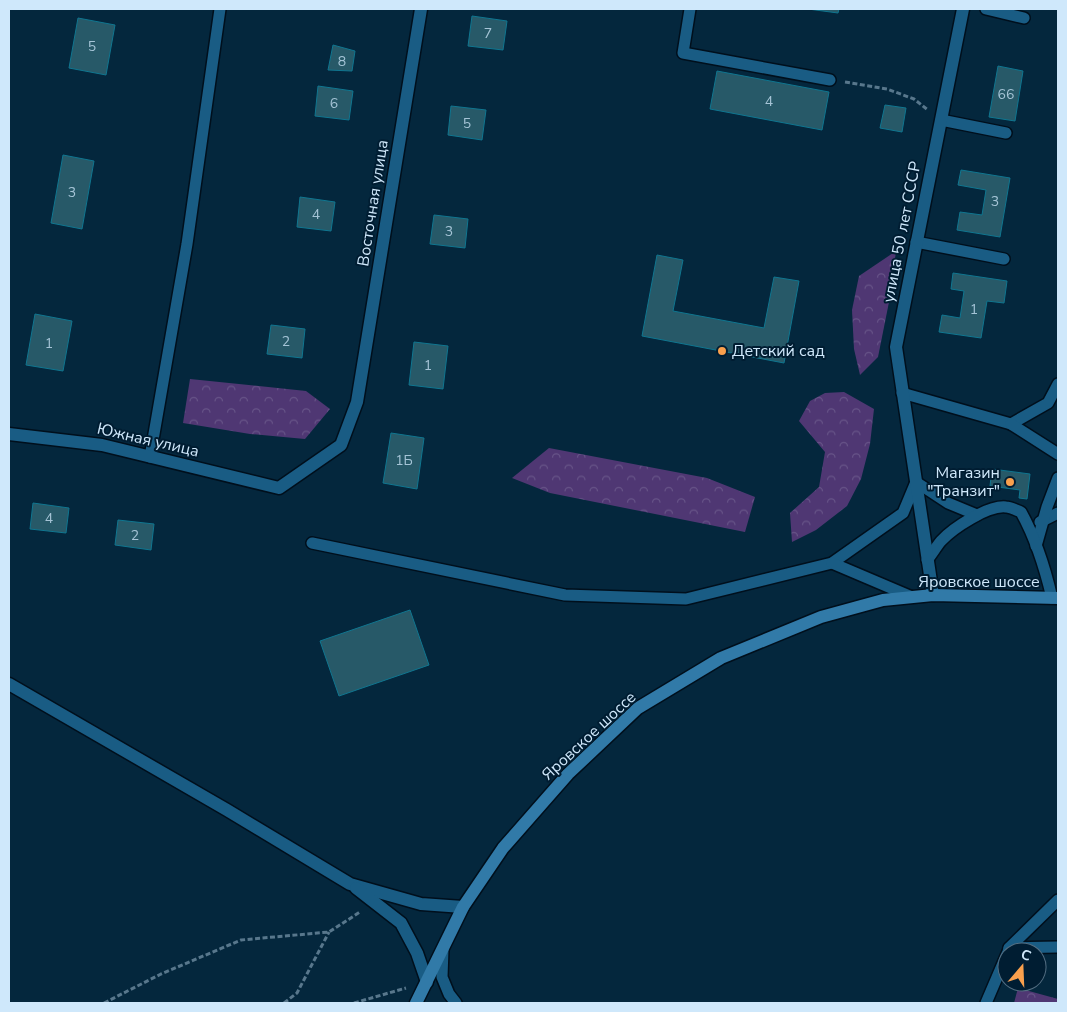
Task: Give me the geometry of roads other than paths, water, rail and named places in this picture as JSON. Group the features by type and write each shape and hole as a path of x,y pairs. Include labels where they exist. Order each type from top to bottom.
{"main road":[{"name":"Яровское шоссе","path":"416,1003 463,906 503,848 568,774 638,708 721,658 821,617 882,600 933,595 1055,598"}],"street":[{"name":"Восточная улица","path":"279,488 341,445 356,402 421,9"},
{"name":"улица 50 лет СССР","path":"933,595 896,347 963,9"},
{"name":"Южная улица","path":"9,434 102,445 279,488"},
{"path":"9,684 228,810 350,884 401,923 416,953 426,982"},
{"path":"350,884 421,904 463,906"}],"lane":[{"path":"150,457 187,244 220,9"},
{"path":"690,9 683,53 830,80"},
{"path":"986,9 1024,18"},
{"path":"942,120 1006,133"},
{"path":"916,242 1004,259"},
{"path":"1011,424 1048,403 1058,384"},
{"path":"902,393 1011,424 1058,454"},
{"path":"1036,546 1047,507 1058,478"},
{"path":"312,543 565,595 686,599 832,563 903,513 916,482 948,503 976,515"},
{"path":"927,560 942,540 959,526 976,515 993,508 1005,507 1020,512 1029,527 1055,598"},
{"path":"1029,527 1058,513"},
{"path":"832,563 912,597"},
{"path":"1017,942 1058,900"},
{"path":"443,948 442,977 449,994 456,1003"},
{"path":"986,1003 997,977"}],"place":[{"name":"Детский сад","path":"722,351"},
{"name":"Магазин \"Транзит\"","path":"1010,482"}]}
